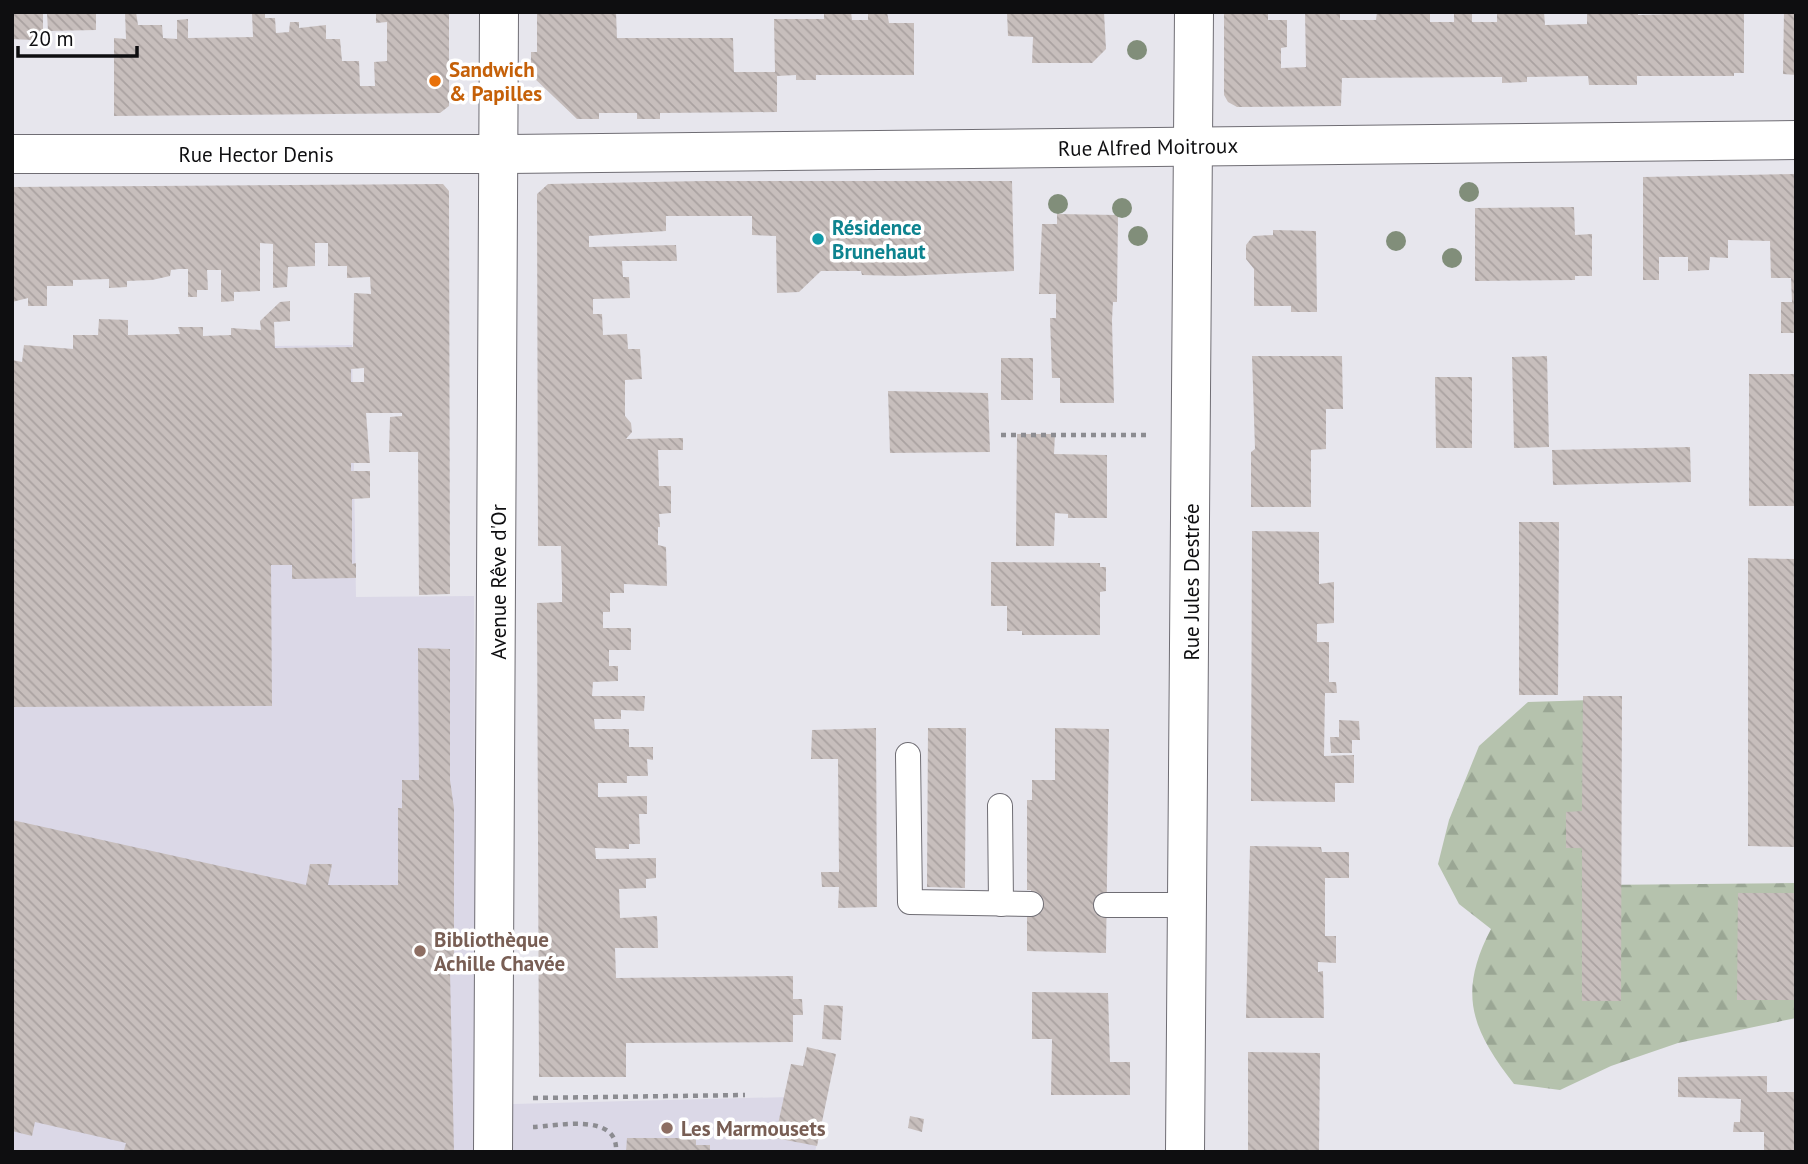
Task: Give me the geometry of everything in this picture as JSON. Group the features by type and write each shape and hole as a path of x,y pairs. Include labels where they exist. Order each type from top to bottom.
{"street":[{"name":"Avenue Rêve d'Or","path":"493,1126 499,12"},
{"name":"Rue Jules Destrée","path":"1185,1152 1194,12"},
{"name":"Rue Alfred Moitroux","path":"500,154 1796,140"},
{"name":"Rue Hector Denis","path":"12,155 500,154"}],"lane":[{"path":"908,755 910,902 1031,904"},
{"path":"1000,806 1001,904"},
{"path":"1107,905 1189,905"}],"path":[{"path":"1001,435 1192,435"},
{"path":"493,1126 745,1095"},
{"path":"493,1126 597,1125 608,1129 615,1138 616,1152"}],"shaded area":[{"path":"352,345 356,597 474,596 477,1152 12,1152 12,385 56,349"},
{"name":"Les Marmousets","path":"827,1096 815,1152 513,1152 513,1104"}],"green space":[{"path":"1592,700 1596,885 1796,883 1796,1018 1678,1043 1611,1066 1560,1090 1514,1084 1488,1046 1474,1011 1474,973 1491,929 1459,904 1438,864 1449,820 1479,746 1528,702"}],"building":[{"path":"12,12 43,12 43,36 32,37 32,40 12,39"},
{"path":"96,12 96,30 48,31 47,13"},
{"path":"125,12 136,12 138,25 162,25 163,38 177,39 177,20 188,19 188,38 253,37 252,13 265,13 265,18 275,18 276,33 289,32 290,22 299,22 299,28 326,25 326,39 340,39 342,61 359,61 360,86 375,86 374,62 387,61 387,22 376,23 376,12 449,12 449,106 440,113 114,116 114,38 126,39"},
{"path":"537,12 616,12 617,38 733,38 734,72 775,72 774,19 824,19 824,12 851,12 852,20 868,20 868,12 887,12 889,23 914,23 914,75 816,75 816,80 796,80 796,75 777,76 777,112 660,113 660,119 637,119 637,113 599,113 599,119 577,119 531,75 531,52 537,52"},
{"path":"1007,12 1104,12 1106,49 1092,63 1032,63 1033,37 1008,36"},
{"path":"1224,12 1268,12 1268,20 1287,20 1287,47 1281,48 1281,68 1306,67 1305,12 1340,12 1340,20 1376,20 1377,12 1430,12 1430,22 1454,22 1454,12 1472,12 1472,22 1497,22 1497,12 1544,12 1545,25 1587,24 1587,12 1638,12 1638,15 1744,12 1744,73 1734,73 1734,76 1637,76 1637,85 1589,85 1588,76 1527,77 1527,82 1502,83 1502,77 1342,78 1341,106 1237,107 1228,102 1224,95"},
{"path":"1784,12 1796,12 1796,75 1783,74"},
{"path":"1796,174 1796,333 1781,333 1781,302 1792,302 1791,278 1771,278 1770,241 1728,240 1728,258 1710,257 1709,270 1688,271 1688,257 1659,257 1659,280 1643,280 1643,177"},
{"path":"1012,181 1014,271 903,276 862,275 861,271 821,271 799,292 777,293 776,236 752,235 752,216 666,216 666,231 589,236 589,247 676,245 677,261 622,261 623,277 629,277 630,298 593,299 593,314 602,314 603,335 627,334 628,349 640,349 642,379 625,380 625,416 631,423 632,432 626,439 683,438 683,450 658,450 659,486 671,486 671,513 659,514 658,527 658,545 666,547 667,586 624,584 624,593 610,593 610,612 603,612 603,628 631,628 631,650 609,650 609,666 618,666 618,681 593,682 592,696 645,696 644,711 621,710 621,719 594,719 595,729 629,729 629,747 653,747 653,760 647,759 648,776 627,776 627,783 598,783 598,797 647,796 647,814 639,814 640,844 629,844 629,849 595,848 596,859 656,858 656,878 646,879 646,888 619,889 620,918 657,916 658,948 615,948 616,978 793,976 793,999 802,999 803,1015 793,1015 793,1042 626,1043 626,1077 539,1077 537,603 562,602 562,586 561,546 538,546 537,194 548,184"},
{"path":"443,184 449,191 450,594 419,595 418,452 389,452 390,417 402,416 402,413 366,413 370,463 351,463 351,471 370,471 370,498 352,499 352,564 356,563 356,578 292,579 292,565 271,565 272,706 12,707 12,360 22,362 24,345 73,349 73,335 98,335 99,319 128,320 128,335 180,334 178,327 203,327 203,336 231,335 231,328 261,330 260,321 280,302 290,301 290,321 274,322 275,348 353,347 354,293 371,294 370,277 347,278 347,266 328,266 328,243 315,243 315,266 288,267 287,287 273,288 273,244 260,243 260,291 234,292 234,301 221,302 221,270 207,270 208,290 197,290 197,297 188,297 188,269 179,269 171,270 170,276 127,281 127,287 109,288 109,279 73,280 73,286 47,286 47,306 28,306 28,298 12,302 12,187","holes":["364,368 364,382 351,382 351,369"]},
{"path":"1574,207 1575,235 1592,234 1592,276 1575,276 1575,280 1475,281 1475,208"},
{"path":"1057,214 1118,215 1117,302 1113,302 1112,320 1114,403 1060,403 1060,378 1052,378 1050,318 1056,318 1056,294 1039,294 1042,224 1057,224"},
{"path":"1273,230 1316,231 1317,312 1291,312 1291,306 1254,306 1254,269 1246,259 1246,245 1253,236 1273,235"},
{"path":"1252,356 1342,356 1343,409 1326,409 1326,449 1311,450 1311,507 1251,507 1251,452 1255,449"},
{"path":"1547,356 1549,447 1514,448 1512,357"},
{"path":"1001,358 1033,358 1033,400 1001,400"},
{"path":"1749,374 1796,374 1796,506 1749,506"},
{"path":"1435,377 1472,377 1472,448 1436,448"},
{"path":"888,391 988,393 990,452 890,453"},
{"path":"1017,434 1055,434 1054,454 1107,455 1107,518 1068,518 1068,514 1055,513 1054,546 1016,546"},
{"path":"1690,447 1691,482 1553,485 1552,450"},
{"path":"1519,522 1559,522 1558,695 1519,695"},
{"path":"1252,531 1319,532 1319,584 1334,582 1334,623 1317,624 1317,642 1329,642 1329,682 1336,682 1337,693 1325,693 1324,756 1354,755 1354,783 1335,783 1335,802 1251,801"},
{"path":"1748,558 1796,559 1796,847 1748,846"},
{"path":"991,562 1100,563 1100,567 1106,567 1106,591 1100,592 1100,635 1022,635 1022,631 1007,631 1007,606 991,606"},
{"path":"418,648 450,649 450,780 454,808 454,971 450,971 454,1152 130,1152 124,1150 126,1143 35,1122 32,1136 12,1131 12,820 306,885 310,864 332,864 328,885 398,885 398,808 402,808 402,780 419,780"},
{"path":"1583,696 1622,696 1621,1001 1582,1001 1582,848 1566,848 1566,812 1582,811"},
{"path":"1339,720 1359,721 1360,740 1352,740 1352,753 1331,753 1330,737 1339,737"},
{"path":"876,728 877,907 838,908 839,887 822,887 821,872 839,872 838,759 811,759 812,730"},
{"path":"928,728 966,728 965,888 927,887"},
{"path":"1055,728 1109,729 1106,953 1027,951 1027,909 1031,909 1031,890 1027,890 1027,800 1032,800 1032,780 1055,780"},
{"path":"1250,846 1321,847 1322,852 1349,852 1349,878 1325,878 1325,936 1336,936 1336,963 1318,962 1318,972 1323,971 1324,1018 1246,1018"},
{"path":"1738,893 1796,893 1796,1000 1737,1000"},
{"path":"1032,992 1108,993 1110,1062 1130,1062 1130,1095 1051,1095 1052,1039 1032,1039"},
{"path":"824,1005 843,1006 841,1040 822,1039"},
{"path":"807,1047 836,1054 817,1146 775,1138 791,1064 803,1066"},
{"path":"1248,1052 1320,1053 1319,1152 1248,1152"},
{"path":"1767,1076 1767,1092 1796,1092 1796,1152 1764,1152 1764,1132 1733,1132 1734,1122 1740,1122 1741,1099 1678,1097 1678,1077"},
{"path":"910,1116 924,1119 922,1132 908,1128"},
{"path":"627,1138 696,1138 696,1145 710,1145 710,1152 626,1152"}],"place":[{"name":"Sandwich & Papilles","path":"435,81"},
{"name":"Résidence Brunehaut","path":"818,239"},
{"name":"Bibliothèque Achille Chavée","path":"420,951"},
{"name":"Les Marmousets","path":"667,1128"}]}
